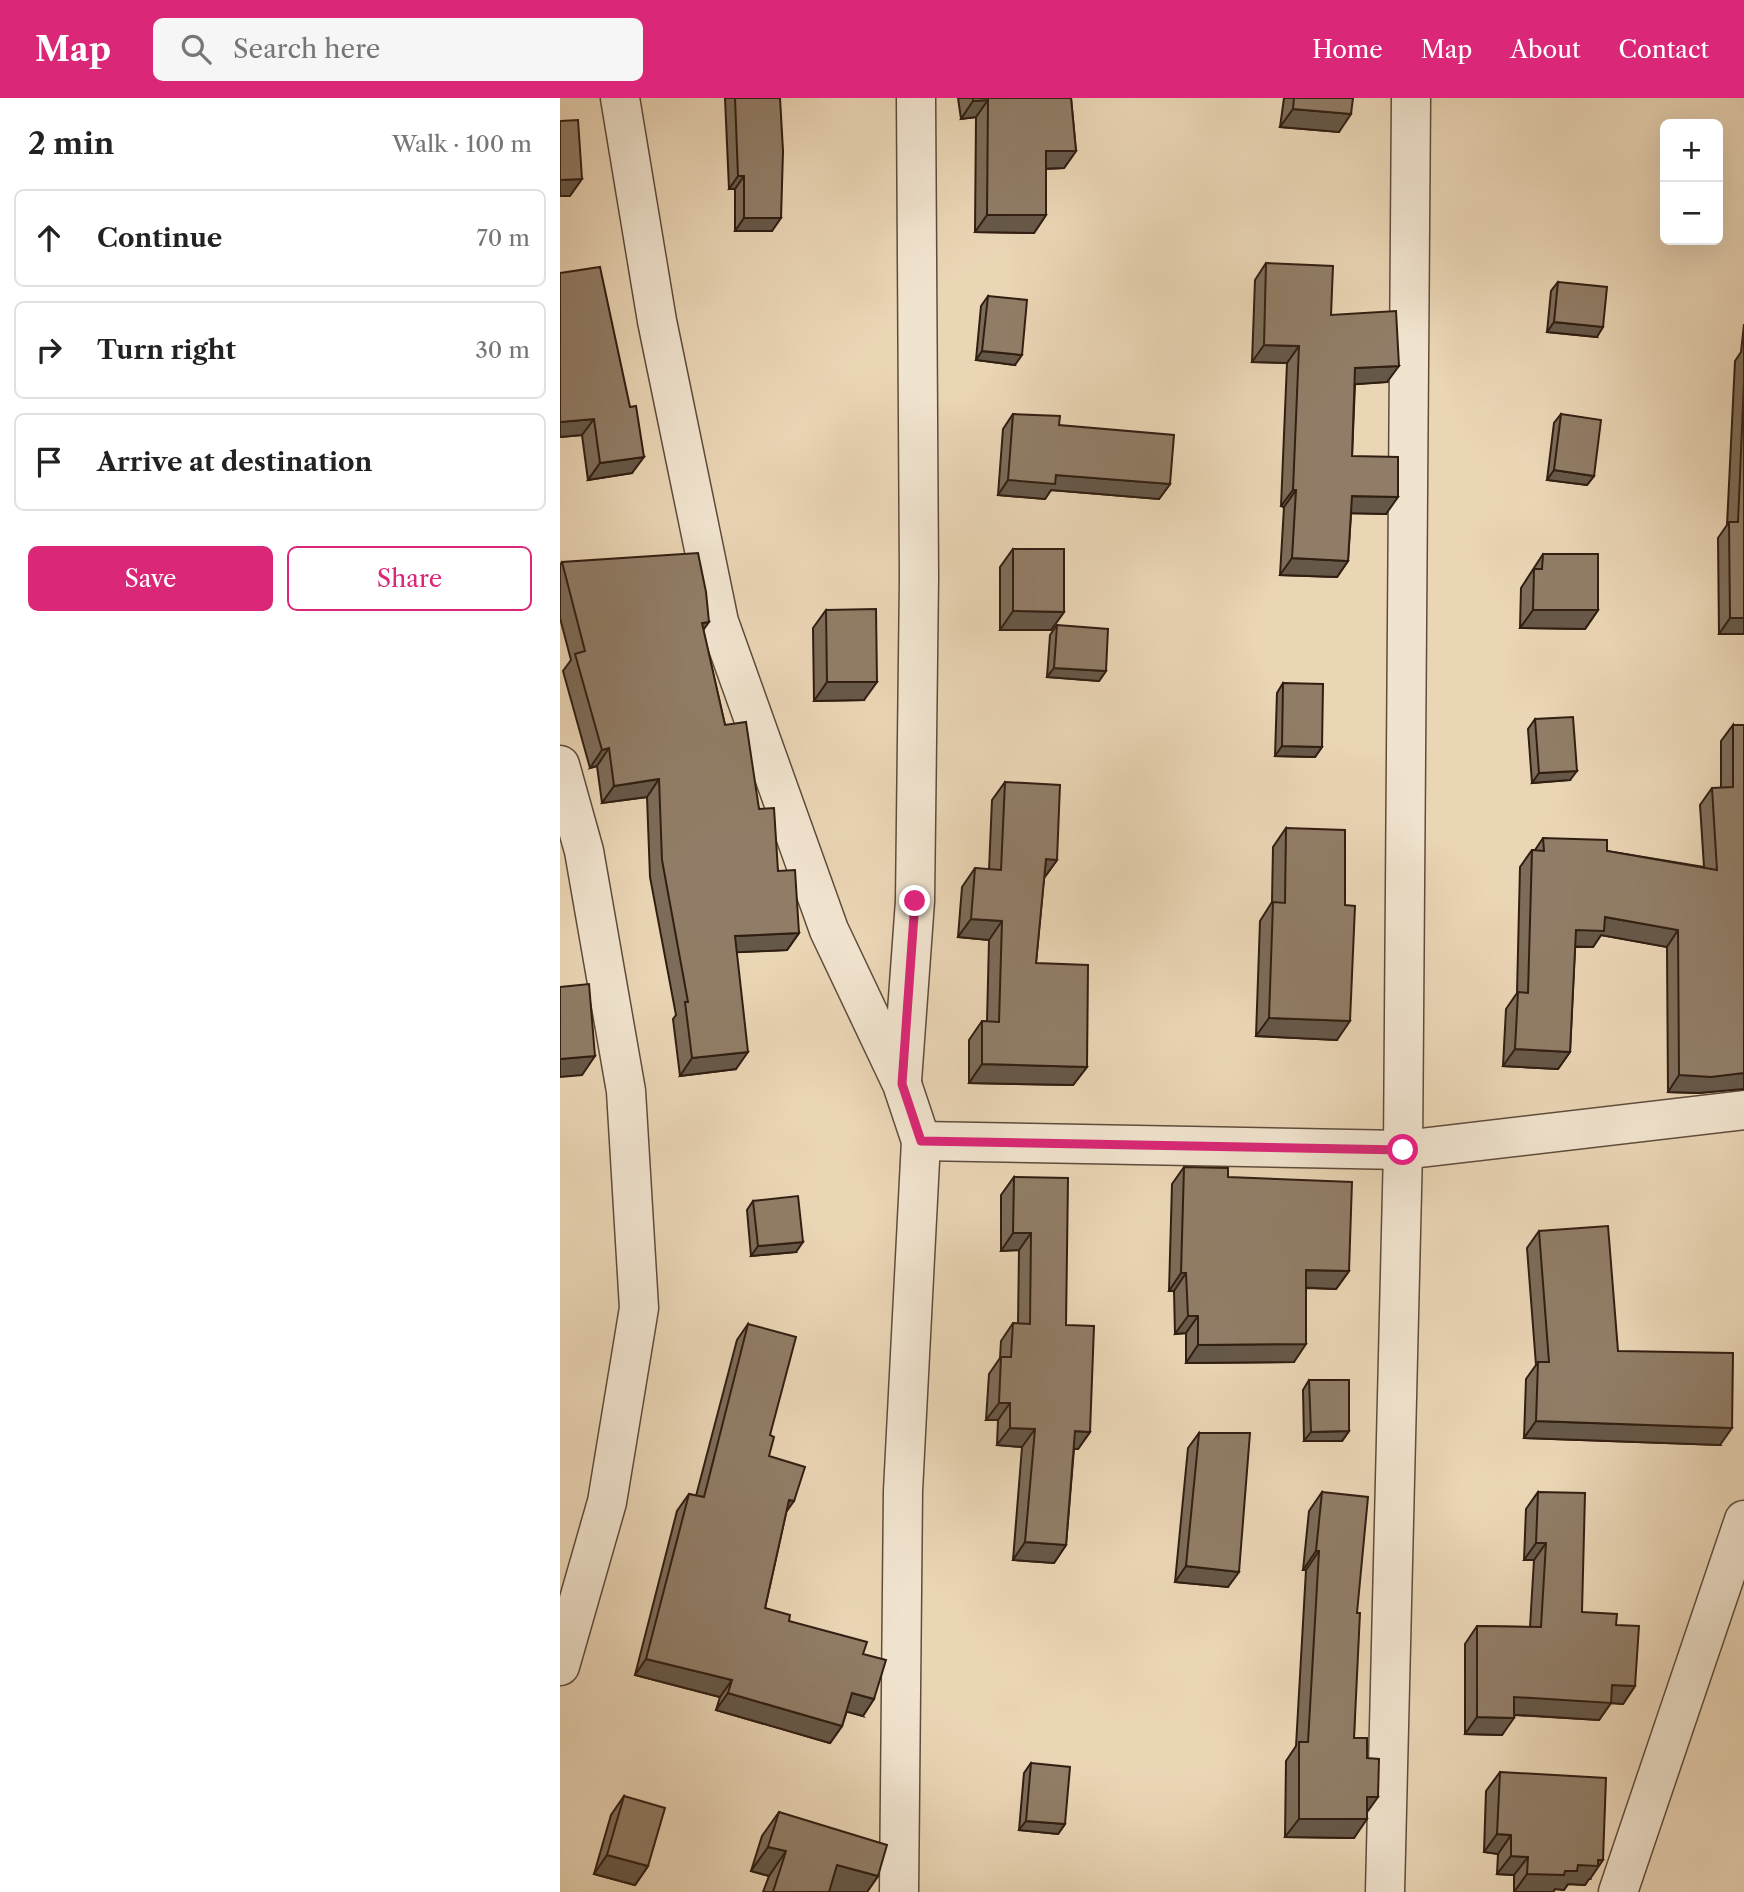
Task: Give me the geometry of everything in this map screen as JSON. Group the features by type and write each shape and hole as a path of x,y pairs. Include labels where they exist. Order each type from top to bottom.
{"street":[{"path":"620,98 657,321 719,622 829,930 902,1084 921,1141 903,1491 898,1892"},
{"path":"902,1084 915,901 919,578 916,98"},
{"path":"1385,1892 1403,1150 1411,98"},
{"path":"560,765 584,851 626,1091 639,1308 607,1503 560,1666"},
{"path":"921,1141 1403,1150 1744,1110"},
{"path":"1618,1892 1744,1520"}],"building":[{"path":"735,98 780,98 783,151 781,218 744,218 744,176 738,176"},
{"path":"973,98 1071,98 1076,151 1046,151 1046,215 987,215 988,100 973,101"},
{"path":"1294,98 1353,98 1351,114 1293,109"},
{"path":"578,120 582,179 560,180 560,121"},
{"path":"1266,263 1333,266 1331,315 1396,311 1399,366 1355,368 1352,456 1398,457 1398,497 1352,496 1348,561 1292,558 1299,346 1264,345"},
{"path":"600,267 630,407 636,406 644,457 600,463 594,419 560,422 560,273"},
{"path":"1558,282 1607,287 1603,327 1554,322"},
{"path":"988,296 1027,300 1022,355 982,351"},
{"path":"1744,380 1744,618 1730,618 1729,522 1738,522"},
{"path":"1013,414 1060,416 1059,425 1174,435 1170,484 1056,475 1055,484 1008,480"},
{"path":"1561,414 1601,420 1594,476 1554,470"},
{"path":"1013,549 1064,549 1064,612 1013,611"},
{"path":"698,553 709,622 702,623 725,725 746,722 759,809 774,808 778,871 795,870 799,933 735,936 748,1052 692,1058 685,1002 688,1002 662,860 659,779 614,786 609,748 602,750 575,654 585,651 562,562"},
{"path":"1543,554 1598,554 1598,610 1533,610 1534,569 1542,569"},
{"path":"876,609 877,682 827,682 826,610"},
{"path":"1057,625 1108,629 1106,671 1054,668"},
{"path":"1283,683 1323,684 1322,747 1282,746"},
{"path":"1573,717 1577,771 1539,773 1535,719"},
{"path":"1733,725 1744,725 1744,1073 1711,1077 1679,1075 1678,930 1605,917 1604,931 1576,930 1570,1052 1515,1049 1518,992 1528,993 1532,850 1544,851 1543,838 1607,840 1607,851 1717,870 1712,788 1733,787"},
{"path":"1005,782 1060,785 1057,860 1046,859 1036,963 1088,965 1087,1067 982,1064 982,1021 999,1022 1002,921 971,919 975,868 1001,870"},
{"path":"1286,828 1345,830 1345,905 1355,906 1350,1021 1269,1018 1273,902 1285,903"},
{"path":"589,984 595,1056 560,1059 560,987"},
{"path":"1184,1167 1228,1168 1228,1177 1352,1182 1349,1271 1306,1270 1306,1344 1198,1345 1198,1316 1188,1316 1186,1273 1181,1273"},
{"path":"1014,1177 1068,1178 1066,1325 1094,1326 1090,1432 1075,1431 1066,1545 1025,1542 1035,1429 1010,1428 1010,1403 999,1403 1001,1357 1011,1357 1013,1323 1030,1324 1031,1233 1013,1233"},
{"path":"798,1196 803,1242 758,1246 753,1201"},
{"path":"1608,1226 1618,1351 1733,1353 1732,1428 1536,1421 1538,1362 1549,1362 1539,1231"},
{"path":"748,1324 796,1337 770,1435 774,1437 769,1456 805,1467 794,1501 789,1500 765,1608 790,1615 789,1621 867,1642 863,1654 886,1660 874,1699 852,1693 842,1726 728,1693 732,1680 646,1659 689,1494 704,1497"},
{"path":"1309,1380 1349,1380 1349,1431 1311,1432"},
{"path":"1199,1433 1250,1433 1239,1572 1186,1566"},
{"path":"1322,1492 1368,1497 1357,1613 1360,1613 1354,1738 1367,1738 1367,1758 1379,1759 1378,1797 1367,1797 1367,1819 1299,1819 1299,1742 1308,1742 1319,1551 1316,1551"},
{"path":"1538,1492 1585,1493 1582,1612 1617,1614 1616,1625 1639,1626 1635,1686 1612,1685 1611,1703 1514,1697 1514,1718 1477,1717 1477,1626 1541,1627 1546,1543 1536,1543"},
{"path":"1031,1763 1070,1767 1065,1824 1026,1821"},
{"path":"1500,1772 1606,1778 1603,1860 1598,1860 1598,1866 1578,1865 1577,1871 1565,1871 1564,1875 1527,1874 1528,1857 1511,1856 1511,1835 1497,1834"},
{"path":"624,1796 665,1808 648,1866 607,1855"},
{"path":"779,1812 887,1845 878,1876 837,1865 829,1892 773,1892 786,1851 768,1847"}],"route":[{"path":"915,901 902,1084 921,1141 1403,1150"}]}
